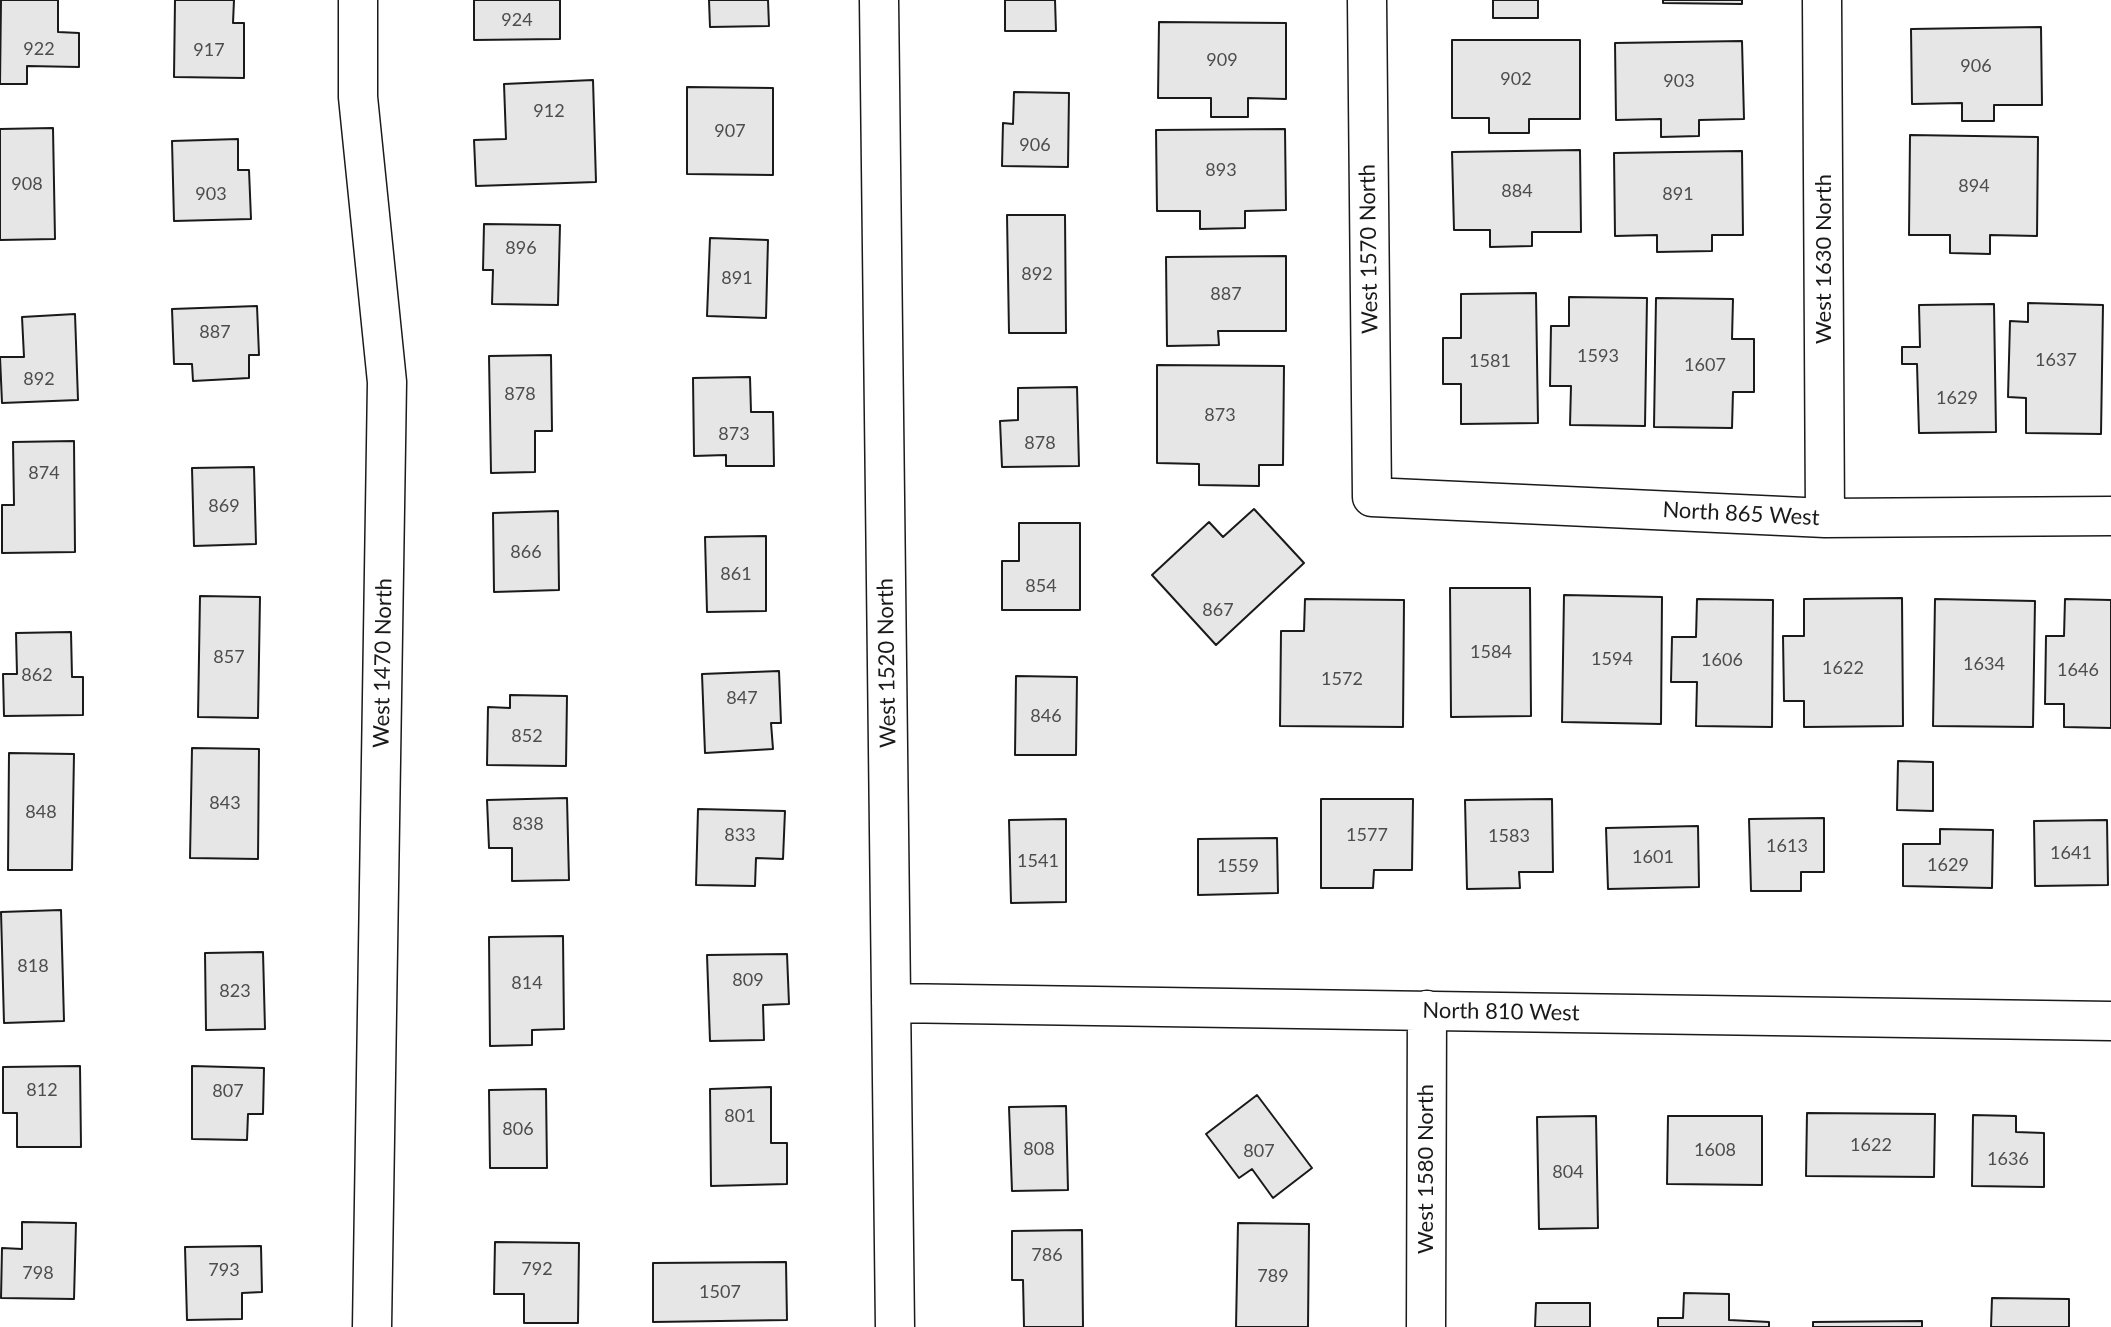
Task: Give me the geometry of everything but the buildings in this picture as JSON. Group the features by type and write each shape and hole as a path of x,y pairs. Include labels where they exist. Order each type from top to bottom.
{"street":[{"name":"West 1470 North","path":"358,0 358,97 387,382 372,1327"},
{"name":"West 1520 North","path":"879,0 895,1327"},
{"name":"West 1570 North","path":"1367,0 1372,497"},
{"name":"West 1630 North","path":"1822,0 1825,518"},
{"name":"North 865 West","path":"1372,497 1825,518 2111,516"},
{"name":"North 810 West","path":"891,1003 2111,1021"},
{"name":"West 1580 North","path":"1426,1327 1427,1010"}]}
